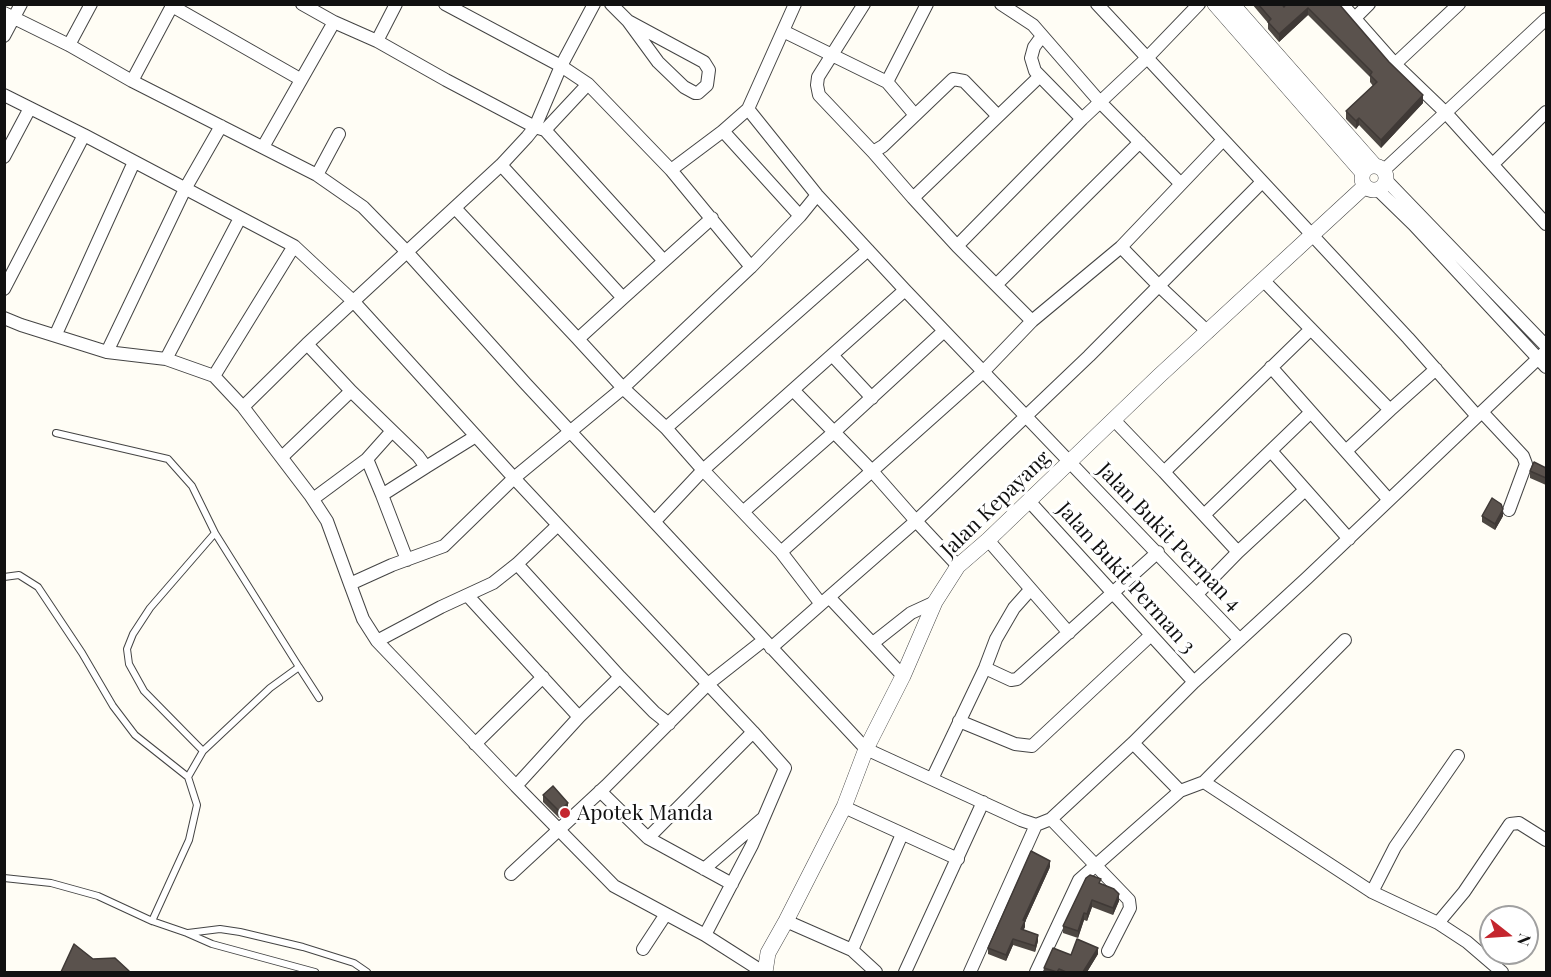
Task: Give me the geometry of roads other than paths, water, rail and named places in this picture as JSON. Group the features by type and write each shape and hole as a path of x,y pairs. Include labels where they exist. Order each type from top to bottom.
{"street":[{"path":"4,36 9,15 21,4"},
{"path":"69,45 91,4"},
{"path":"302,4 334,22 377,41 446,80 540,128 664,261"},
{"path":"377,41 396,4"},
{"path":"445,4 561,66 588,84 671,170 751,267"},
{"path":"611,4 628,21 658,62 690,92 698,93 707,85 710,70 704,62 628,21"},
{"path":"671,170 748,110 795,4"},
{"path":"864,4 818,77 819,95 957,246 1032,321"},
{"path":"887,82 927,4"},
{"path":"1002,4 1033,25 1100,102 1180,183"},
{"path":"1097,4 1436,369 1523,456 1526,464 1509,510"},
{"path":"957,246 1199,4"},
{"path":"1215,4 1375,177 1546,346"},
{"path":"9,15 69,45 132,81 317,175 363,207 656,520 866,749 1036,825 1052,819 1479,414 1544,359 1414,225 1232,4"},
{"path":"1342,4 1395,63 1446,113 1546,224"},
{"path":"1355,18 1369,4"},
{"path":"1395,63 1459,4"},
{"path":"132,81 172,5 300,79"},
{"path":"540,128 561,66 591,6"},
{"path":"1375,177 1546,20"},
{"path":"263,147 334,22"},
{"path":"783,31 887,82 915,115"},
{"path":"1042,36 1034,47 1031,58 1035,71 1082,119"},
{"path":"913,198 1040,76"},
{"path":"873,152 883,146 953,79 964,81 998,116"},
{"path":"243,406 588,84"},
{"path":"4,95 294,246 354,302 784,768 765,816 705,934"},
{"path":"4,157 30,108"},
{"name":"Jalan Bukit Perman 4","path":"748,110 817,195 905,290 1240,640"},
{"path":"1493,164 1542,116 1546,131"},
{"path":"107,352 186,189 221,126"},
{"path":"723,131 800,216"},
{"path":"317,175 339,134"},
{"path":"4,289 84,135"},
{"path":"780,552 983,372 1032,321 1121,247 1223,140"},
{"path":"996,285 1140,142"},
{"path":"56,334 134,162"},
{"path":"501,165 623,298"},
{"name":"Jalan Kepayang","path":"764,972 768,953 844,807 866,749 903,676 935,602 958,566 1375,177"},
{"path":"511,874 600,791 708,684 768,644 825,601 916,521 1089,356 1262,182"},
{"path":"350,584 444,546 514,478 622,388 751,267 817,195"},
{"path":"455,208 622,388 666,428 825,601 873,644 903,676"},
{"path":"166,359 240,218"},
{"path":"578,339 712,218"},
{"path":"214,376 294,246"},
{"path":"1121,247 1208,333"},
{"path":"666,428 868,250"},
{"path":"1263,280 1390,410"},
{"path":"656,520 703,470 905,290"},
{"path":"4,318 107,352 166,359 214,376 243,406 327,520 363,620 377,641 614,886 705,934 764,972"},
{"path":"1164,472 1311,329"},
{"path":"744,512 944,331"},
{"path":"307,344 426,467"},
{"path":"832,355 872,398"},
{"path":"1271,367 1389,500"},
{"path":"1347,450 1436,369"},
{"path":"793,390 872,471 958,566"},
{"path":"282,457 351,391"},
{"path":"1204,515 1311,412"},
{"path":"1114,420 1238,552"},
{"path":"313,499 368,459 392,431"},
{"path":"381,495 476,436"},
{"path":"1271,451 1349,539"},
{"path":"368,459 407,560"},
{"path":"1197,594 1238,552 1305,490"},
{"name":"Jalan Bukit Perman 3","path":"1029,501 1194,682"},
{"path":"377,641 493,583 517,564 558,525"},
{"path":"988,540 1069,633"},
{"path":"985,668 1011,680 1017,679 1158,552"},
{"path":"517,564 620,677 669,724"},
{"path":"932,778 985,668 996,639 1014,608 1030,590"},
{"path":"468,596 579,717"},
{"path":"873,644 911,613 935,602"},
{"path":"959,721 1015,744 1032,746 1151,635"},
{"path":"1036,972 1079,880 1180,792 1204,782 1346,640"},
{"path":"475,744 543,677"},
{"path":"516,786 579,717 620,677"},
{"path":"648,838 753,732"},
{"path":"1133,743 1180,792"},
{"path":"1372,892 1395,847 1458,756"},
{"path":"1204,782 1372,892 1438,923 1467,942 1502,972"},
{"path":"600,791 648,838 732,884"},
{"path":"905,972 983,802"},
{"path":"844,807 958,859"},
{"path":"704,869 765,816"},
{"path":"1052,819 1129,900 1130,908 1108,951"},
{"path":"1438,923 1464,892 1510,824 1519,823 1546,840"},
{"path":"970,972 1036,825"},
{"path":"852,950 902,834"},
{"path":"643,950 666,914"},
{"path":"786,921 852,950 876,972"}],"lane":[{"path":"56,433 168,459 192,486 215,533 319,698"},
{"path":"203,751 144,691 129,664 127,649 133,634 150,608 215,533"},
{"path":"4,577 19,575 38,587 135,735 188,777 197,805 189,840 152,921"},
{"path":"188,777 203,751 270,688 299,667"},
{"path":"4,878 51,883 98,896 152,921 230,950 315,972"},
{"path":"187,933 220,929 240,932 303,947 354,963 367,972"}],"place":[{"name":"Apotek Manda","path":"565,813"}]}
